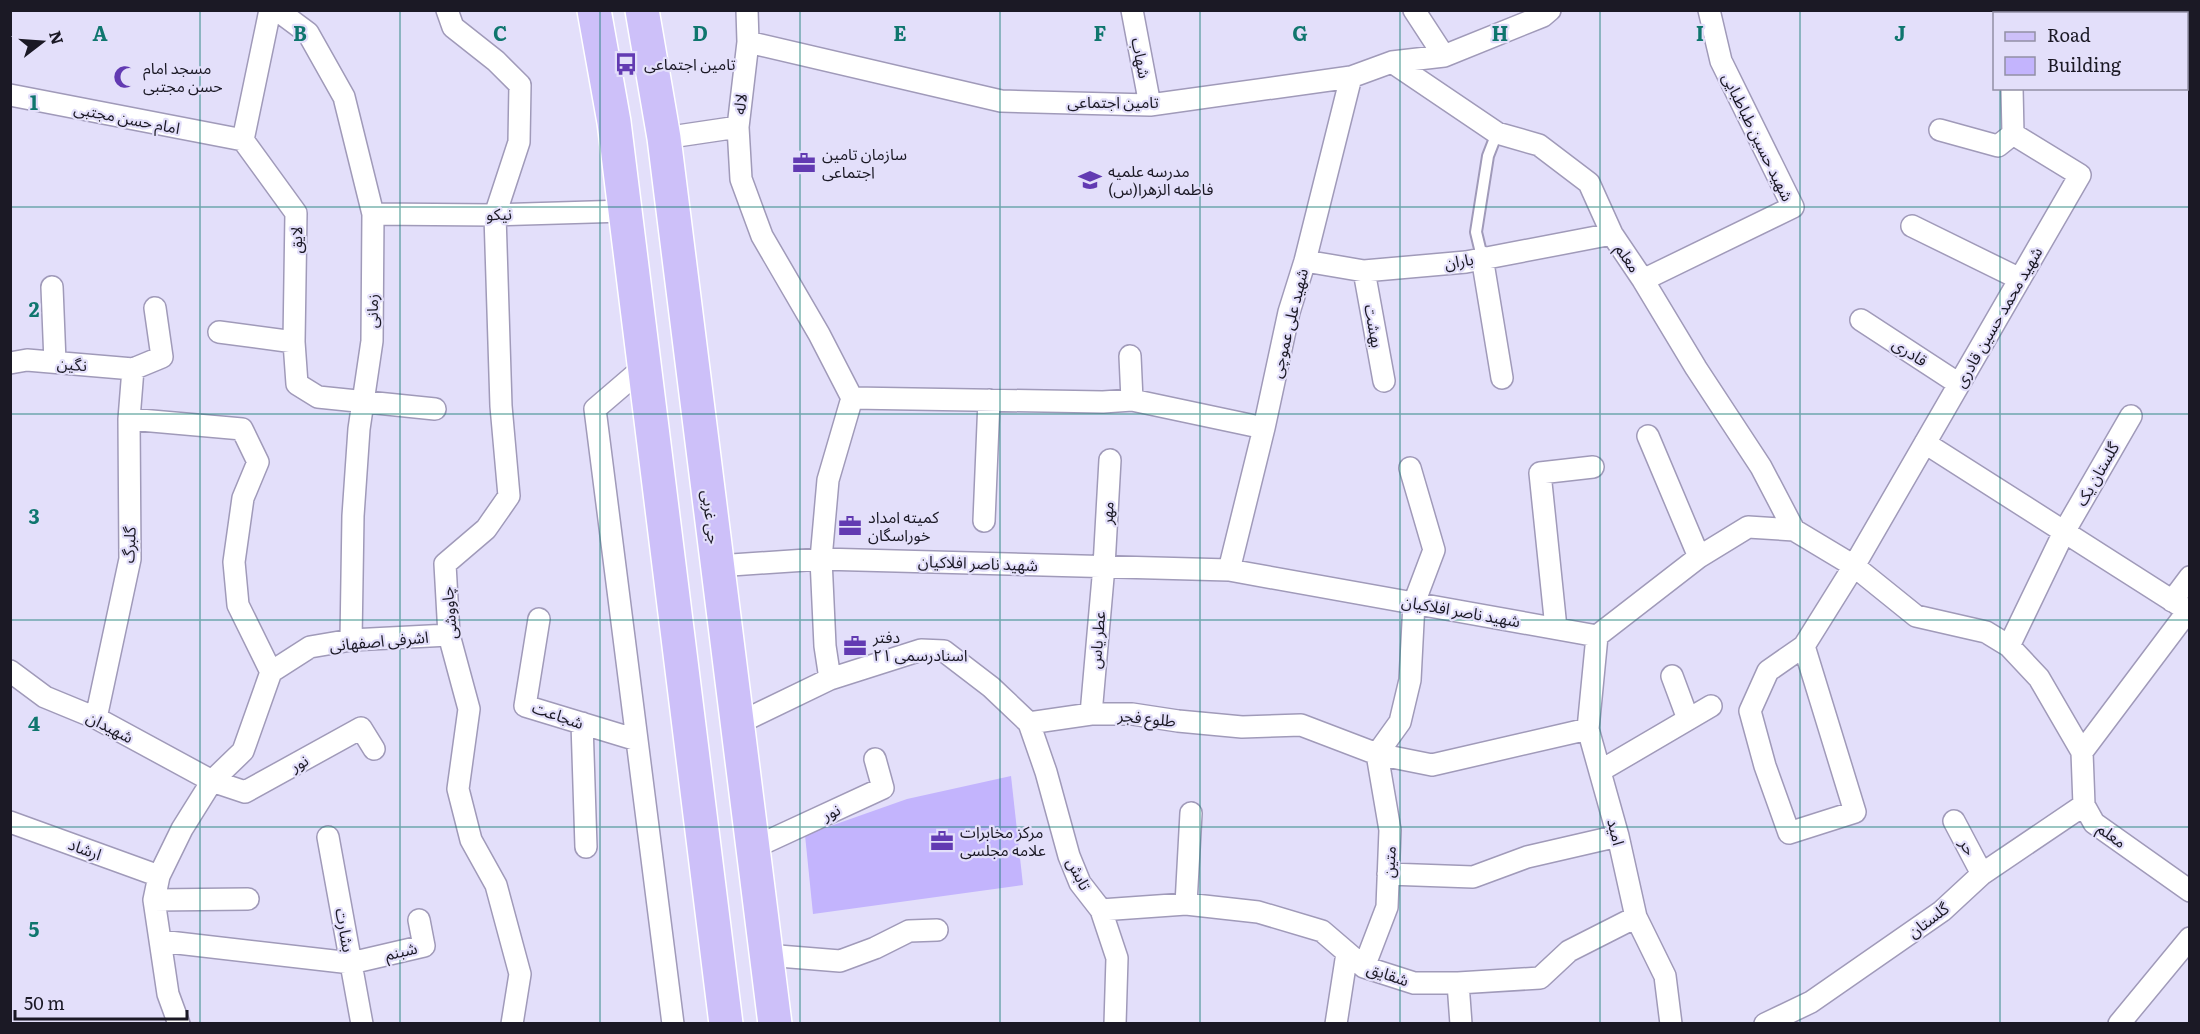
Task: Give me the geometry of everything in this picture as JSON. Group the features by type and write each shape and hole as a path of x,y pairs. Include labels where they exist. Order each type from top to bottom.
{"main road":[{"path":"594,10 614,122 726,1023"},
{"name":"جی غربی","path":"642,10 664,138 775,1023"}],"street":[{"path":"243,141 270,10"},
{"name":"زمانی","path":"277,10 308,33 344,97 373,214 372,341 359,429 353,516 351,640"},
{"path":"447,10 453,27 496,62 519,85 519,142 495,214"},
{"name":"لاله","path":"738,127 747,42 747,10"},
{"name":"شهاب","path":"1132,10 1150,105"},
{"path":"1414,10 1444,56"},
{"name":"تامین اجتماعی","path":"747,42 1000,101 1150,105 1351,77 1392,62 1444,56 1543,16 1550,10"},
{"name":"شهید حسین طباطبایی","path":"1643,280 1793,207 1721,61 1709,10"},
{"name":"معلم","path":"1392,62 1497,132 1539,145 1589,183 1612,234 1761,467 1794,530"},
{"name":"شهید علی عموچی","path":"1229,570 1264,428 1289,312 1305,261 1351,77"},
{"path":"1940,130 1998,146 2013,134 2012,90"},
{"name":"امام حسن مجتبی","path":"10,95 243,141"},
{"path":"664,138 738,127 741,179 762,236 819,334 852,398 828,480 821,559 825,646 830,679"},
{"name":"شهید محمد حسین قادری","path":"1803,646 1854,566 2080,175 2013,134"},
{"name":"لایق","path":"243,141 296,213 294,342 297,384 318,397 363,402"},
{"name":"نیکو","path":"373,214 625,211"},
{"name":"چاووشی","path":"495,214 501,406 509,496 486,529 445,564 449,635 469,709 458,789 471,840 496,885 520,974 512,1023"},
{"path":"1912,226 2020,279"},
{"name":"باران","path":"1305,261 1364,271 1466,262 1482,257 1612,234"},
{"path":"1482,257 1502,378"},
{"name":"بهشت","path":"1364,271 1384,381"},
{"path":"52,287 55,362"},
{"path":"133,369 162,357 155,308"},
{"name":"قادری","path":"1861,320 1959,384"},
{"path":"219,332 294,342"},
{"path":"1130,356 1132,400"},
{"name":"نگین","path":"10,363 27,360 133,369"},
{"path":"645,367 595,409 673,1023"},
{"name":"گلبرگ","path":"96,718 130,559 129,419 133,369"},
{"path":"852,398 1103,402 1132,400 1264,428"},
{"path":"984,521 989,400"},
{"path":"363,402 435,409"},
{"name":"گلستان یک","path":"2009,646 2064,532 2131,416"},
{"path":"129,419 242,429 258,462 243,498 234,562 238,605 271,672 243,751 212,782 182,829 159,876 154,900 168,994 179,1023"},
{"path":"1648,436 1699,557"},
{"path":"1925,443 2183,608"},
{"name":"مهر","path":"1104,566 1110,460"},
{"path":"1556,628 1540,473 1593,467"},
{"path":"1377,754 1400,722 1410,680 1414,603 1434,550 1410,468"},
{"path":"1597,636 1699,557 1748,528 1794,530 1854,566 1916,616 1986,632 2009,646 2038,678 2082,752 2084,805"},
{"name":"شهید ناصر افلاکیان","path":"717,566 821,559 1229,570 1597,636"},
{"name":"عطر یاس","path":"1091,714 1104,566"},
{"path":"2082,752 2183,608 2190,577"},
{"name":"شجاعت","path":"539,619 525,706 637,740"},
{"name":"اشرفی اصفهانی","path":"271,672 310,647 351,640 449,635"},
{"name":"امید","path":"1597,636 1588,729 1618,837 1636,917 1665,976 1671,1023"},
{"path":"1803,646 1855,813 1789,833 1765,766 1750,711 1768,671 1803,646"},
{"path":"737,724 830,679 921,650 944,651 991,687 1029,723"},
{"name":"شهیدان","path":"10,671 45,697 96,718 212,782"},
{"path":"1672,676 1688,719"},
{"path":"1600,771 1711,706"},
{"name":"طلوع فجر","path":"1029,723 1091,714 1132,714 1242,727 1302,725 1377,754 1432,765 1588,729"},
{"path":"582,723 586,847"},
{"name":"تابش","path":"1029,723 1046,772 1068,856 1080,884 1101,910 1118,958 1115,1023"},
{"name":"نور","path":"212,782 245,792 362,728 374,749"},
{"name":"متین","path":"1364,967 1387,908 1390,830 1377,754"},
{"name":"نور","path":"753,848 883,788 875,759"},
{"name":"معلم","path":"2084,805 2094,822 2190,891"},
{"name":"گلستان","path":"1764,1023 1811,1002 1942,911 1982,874 2084,805"},
{"path":"1186,904 1191,813"},
{"name":"حر","path":"1954,821 1982,874"},
{"name":"ارشاد","path":"10,822 159,876"},
{"name":"بشارت","path":"328,837 362,1023"},
{"path":"1388,874 1473,877 1527,857 1618,837"},
{"path":"154,900 248,899"},
{"name":"شقایق","path":"1101,910 1186,904 1258,912 1322,931 1364,967 1414,983 1540,978 1569,951 1636,917"},
{"name":"شبنم","path":"351,963 424,946 419,920"},
{"path":"766,955 840,962 909,931 937,930"},
{"path":"2119,1023 2190,938"},
{"path":"160,941 351,963"},
{"path":"1336,1023 1347,953"},
{"path":"1458,983 1461,1023"}],"lane":[{"path":"1482,257 1476,232 1488,156 1497,132"}],"building":[{"path":"1011,776 1023,885 813,914 805,835 907,799"}],"place":[{"name":"تامین اجتماعی","path":"626,64"},
{"name":"مسجد امام حسن مجتبی","path":"125,77"},
{"name":"سازمان تامین اجتماعی","path":"804,163"},
{"name":"مدرسه علمیه فاطمه الزهرا(س)","path":"1090,180"},
{"name":"کمیته امداد خوراسگان","path":"850,526"},
{"name":"دفتر اسنادرسمی ۲۱","path":"855,646"},
{"name":"مرکز مخابرات علامه مجلسی","path":"942,841"}]}
